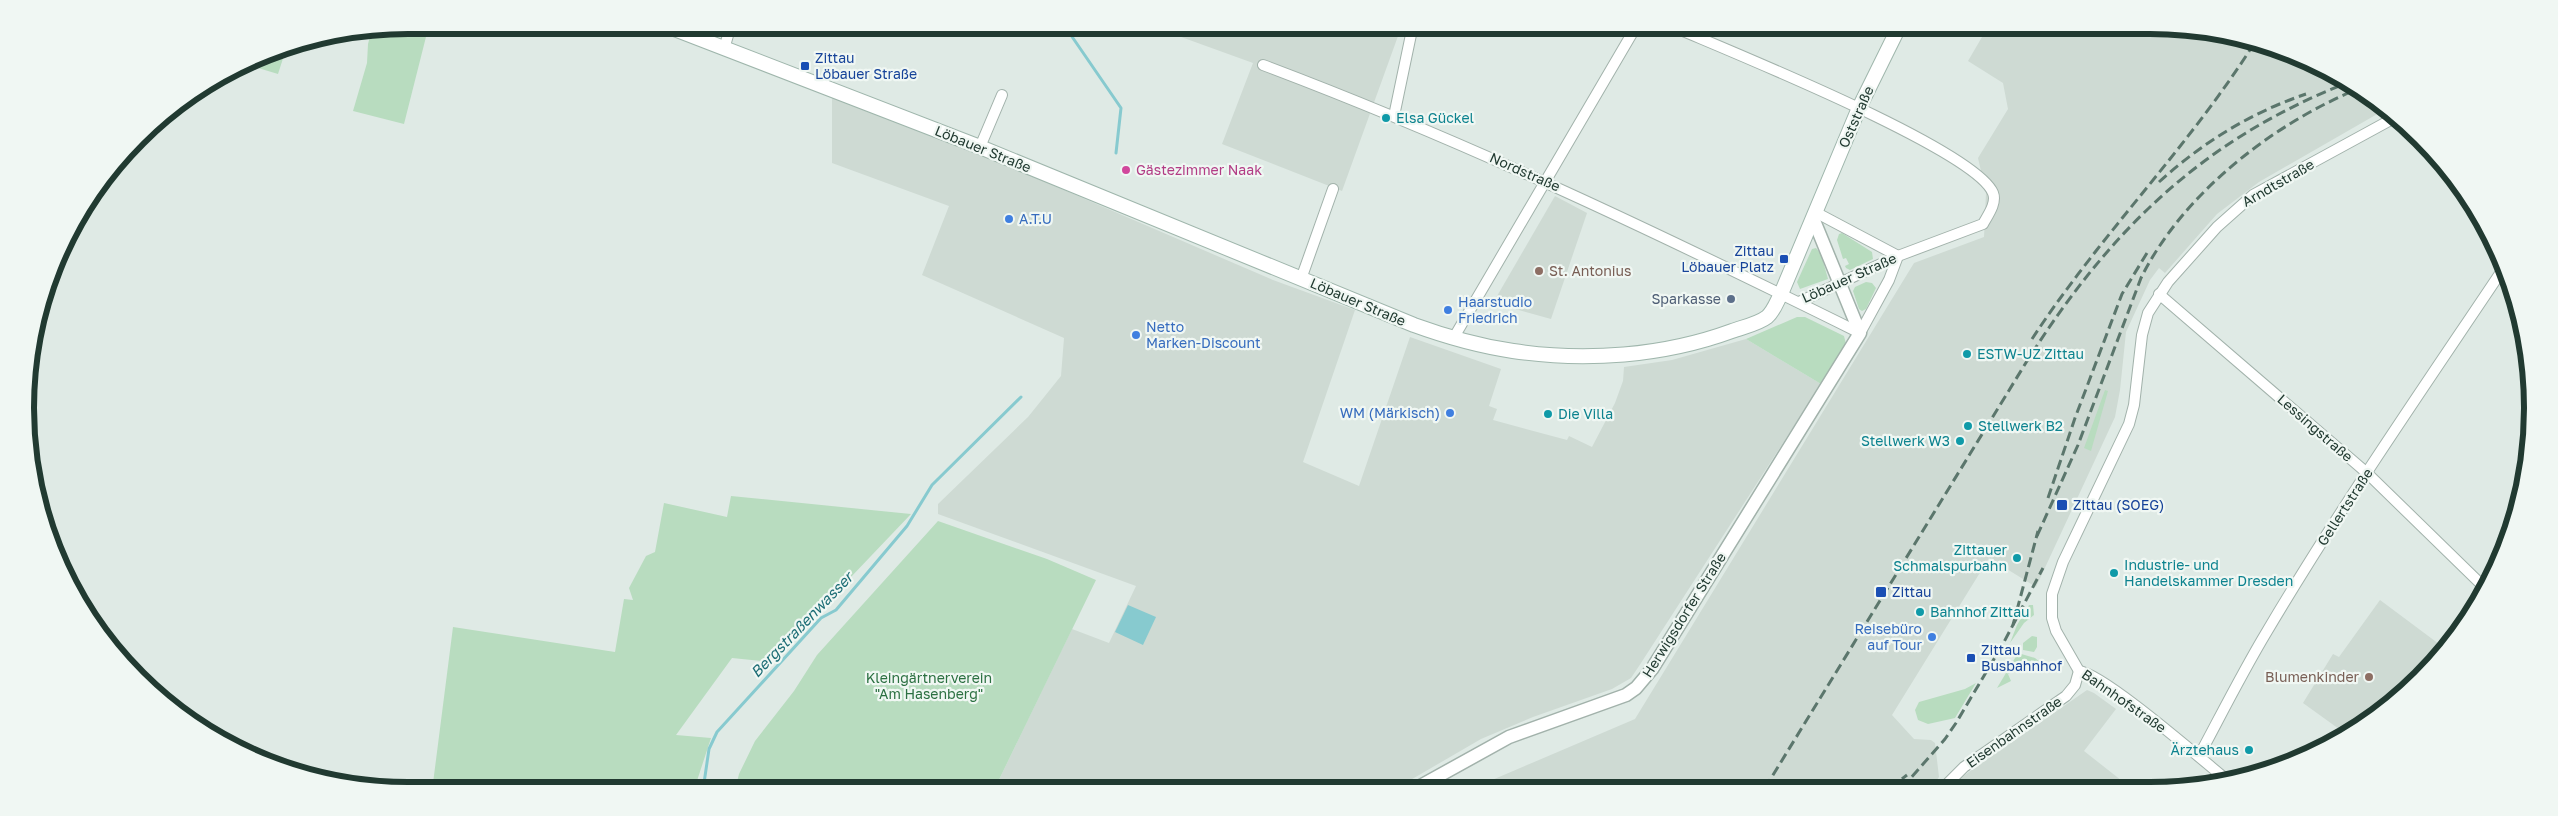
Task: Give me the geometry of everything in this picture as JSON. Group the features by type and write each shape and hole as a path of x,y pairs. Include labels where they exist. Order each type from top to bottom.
{"main road":[{"name":"Löbauer Straße","path":"686,34 980,147 1414,326 1453,339 1514,351 1559,356 1642,352 1702,341 1752,324 1767,316 1781,294"},
{"name":"Oststraße","path":"1781,294 1859,108 1896,34"}],"street":[{"path":"724,49 728,34"},
{"path":"1394,116 1411,34"},
{"path":"1453,339 1632,34"},
{"path":"1690,34 1859,108"},
{"name":"Nordstraße","path":"1263,65 1394,116 1546,181 1781,294"},
{"path":"980,147 1002,95"},
{"name":"Löbauer Straße","path":"1781,294 1799,302 1898,256 1983,224 1994,203 1994,195 1985,180 1965,164 1859,108"},
{"name":"Arndtstraße","path":"2159,294 2217,227 2253,195 2389,121"},
{"path":"1301,279 1333,189"},
{"path":"1814,215 1898,256 1889,280 1860,333"},
{"path":"1814,215 1860,333"},
{"name":"Gellertstraße","path":"2199,756 2264,635 2367,472 2499,275"},
{"name":"Lessingstraße","path":"2159,294 2367,472 2481,584"},
{"name":"Bahnhofstraße","path":"2159,294 2148,313 2142,335 2134,405 2128,424 2063,562 2052,594 2052,618 2056,631 2079,671 2094,678 2131,703 2221,775"},
{"path":"1799,302 1860,333"},
{"name":"Herwigsdorfer Straße","path":"1428,782 1510,738 1626,694 1645,679 1860,333"},
{"name":"Eisenbahnstraße","path":"1949,782 1964,767 2066,696 2075,685 2079,671"}],"shaded area":[{"path":"1173,34 1399,34 1342,191 1222,144 1253,63"},
{"path":"1984,34 2150,34 2199,37 2247,47 2293,62 2337,84 2380,113 2259,182 2217,214 2165,273 2159,268 2150,280 2126,332 2115,417 2036,587 1989,558 1892,715 1914,739 1931,740 1935,743 1939,777 1935,782 1492,782 1492,780 1635,719 1914,263 1984,237 1986,193 1978,158 2008,109 2003,83 1968,61"},
{"path":"832,96 971,150 1273,280 1355,310 1303,462 1359,486 1410,337 1501,369 1489,406 1497,409 1493,420 1567,440 1569,436 1592,447 1615,403 1623,381 1624,367 1672,360 1746,339 1821,384 1631,678 1612,689 1533,717 1481,739 1407,782 998,782 1072,629 1109,643 1136,586 938,514 938,504 1028,417 1061,376 1064,338 922,275 949,206 832,163"},
{"name":"St. Antonius","path":"1555,196 1587,213 1551,319 1493,303"},
{"name":"Blumenkinder","path":"2380,600 2440,645 2415,673 2397,689 2378,705 2340,730 2303,703 2333,654 2339,657"},
{"path":"2087,690 2116,709 2084,751 2123,782 1956,781"}],"green space":[{"path":"427,34 404,124 353,111 367,63 370,36"},
{"path":"284,55 278,74 254,67"},
{"path":"1842,233 1872,252 1873,259 1850,270 1846,268 1845,266 1849,264 1846,258 1843,259 1837,240 1839,234"},
{"path":"1816,248 1821,254 1828,279 1800,289 1797,282 1812,249"},
{"path":"1866,282 1872,283 1876,288 1866,309 1862,311 1859,309 1853,291 1855,287"},
{"path":"1797,317 1805,317 1844,336 1846,344 1821,384 1746,339"},
{"path":"2105,390 2108,391 2091,451 2084,448"},
{"path":"731,496 911,514 770,662 732,658 676,735 711,738 697,782 433,782 453,627 615,652 624,599 633,600 629,588 646,556 655,552 664,503 727,517"},
{"name":"Kleingärtnerverein \"Am Hasenberg\"","path":"938,521 1047,559 1096,580 998,782 737,782 755,741 794,691 817,655"},
{"path":"2029,605 2033,605 2034,615 2024,623 2010,643 2017,625"},
{"path":"2032,636 2037,637 2037,647 2034,652 2023,650 2023,643"},
{"path":"2018,653 2035,658 2041,663 2036,666 2032,660 2008,674 2011,681 1997,688"},
{"path":"1976,683 1955,718 1928,724 1918,720 1915,710 1919,702 1965,689"}],"water":[{"path":"1128,605 1156,617 1143,645 1115,632"}],"waterway":[{"name":"Bergstraßenwasser","path":"1070,34 1121,108 1116,153"},
{"name":"Bergstraßenwasser","path":"704,782 709,749 717,732 821,618 836,610 907,526 932,485 1021,397"}],"railway":[{"path":"2032,339 2086,263 2202,118 2251,48"},
{"path":"1769,782 2027,361 2092,270 2127,230 2164,194 2205,161 2249,131 2297,105 2340,86"},
{"path":"2037,536 2078,445 2141,278 2159,247 2181,217 2234,164 2295,120 2351,92"},
{"path":"2159,182 2192,154 2246,120 2265,110 2306,94"},
{"path":"2048,498 2075,418 2122,294 2147,253"},
{"path":"2013,625 2038,531"},
{"path":"1907,782 1945,739 1956,723 2004,642 2043,568"},
{"path":"1898,782 1907,775"}],"place":[{"name":"Zittau Löbauer Straße","path":"805,66"},
{"name":"Elsa Gückel","path":"1386,118"},
{"name":"Gästezimmer Naak","path":"1126,170"},
{"name":"A.T.U","path":"1009,219"},
{"name":"Zittau Löbauer Platz","path":"1784,259"},
{"name":"St. Antonius","path":"1539,271"},
{"name":"Sparkasse","path":"1731,299"},
{"name":"Haarstudio Friedrich","path":"1448,310"},
{"name":"Netto Marken-Discount","path":"1136,335"},
{"name":"ESTW-UZ Zittau","path":"1967,354"},
{"name":"WM (Märkisch)","path":"1450,413"},
{"name":"Die Villa","path":"1548,414"},
{"name":"Stellwerk B2","path":"1968,426"},
{"name":"Stellwerk W3","path":"1960,441"},
{"name":"Zittau (SOEG)","path":"2062,505"},
{"name":"Zittauer Schmalspurbahn","path":"2017,558"},
{"name":"Industrie- und Handelskammer Dresden","path":"2114,573"},
{"name":"Zittau","path":"1881,592"},
{"name":"Bahnhof Zittau","path":"1920,612"},
{"name":"Reisebüro auf Tour","path":"1932,637"},
{"name":"Zittau Busbahnhof","path":"1971,658"},
{"name":"Blumenkinder","path":"2369,677"},
{"name":"Ärztehaus","path":"2249,750"}]}
